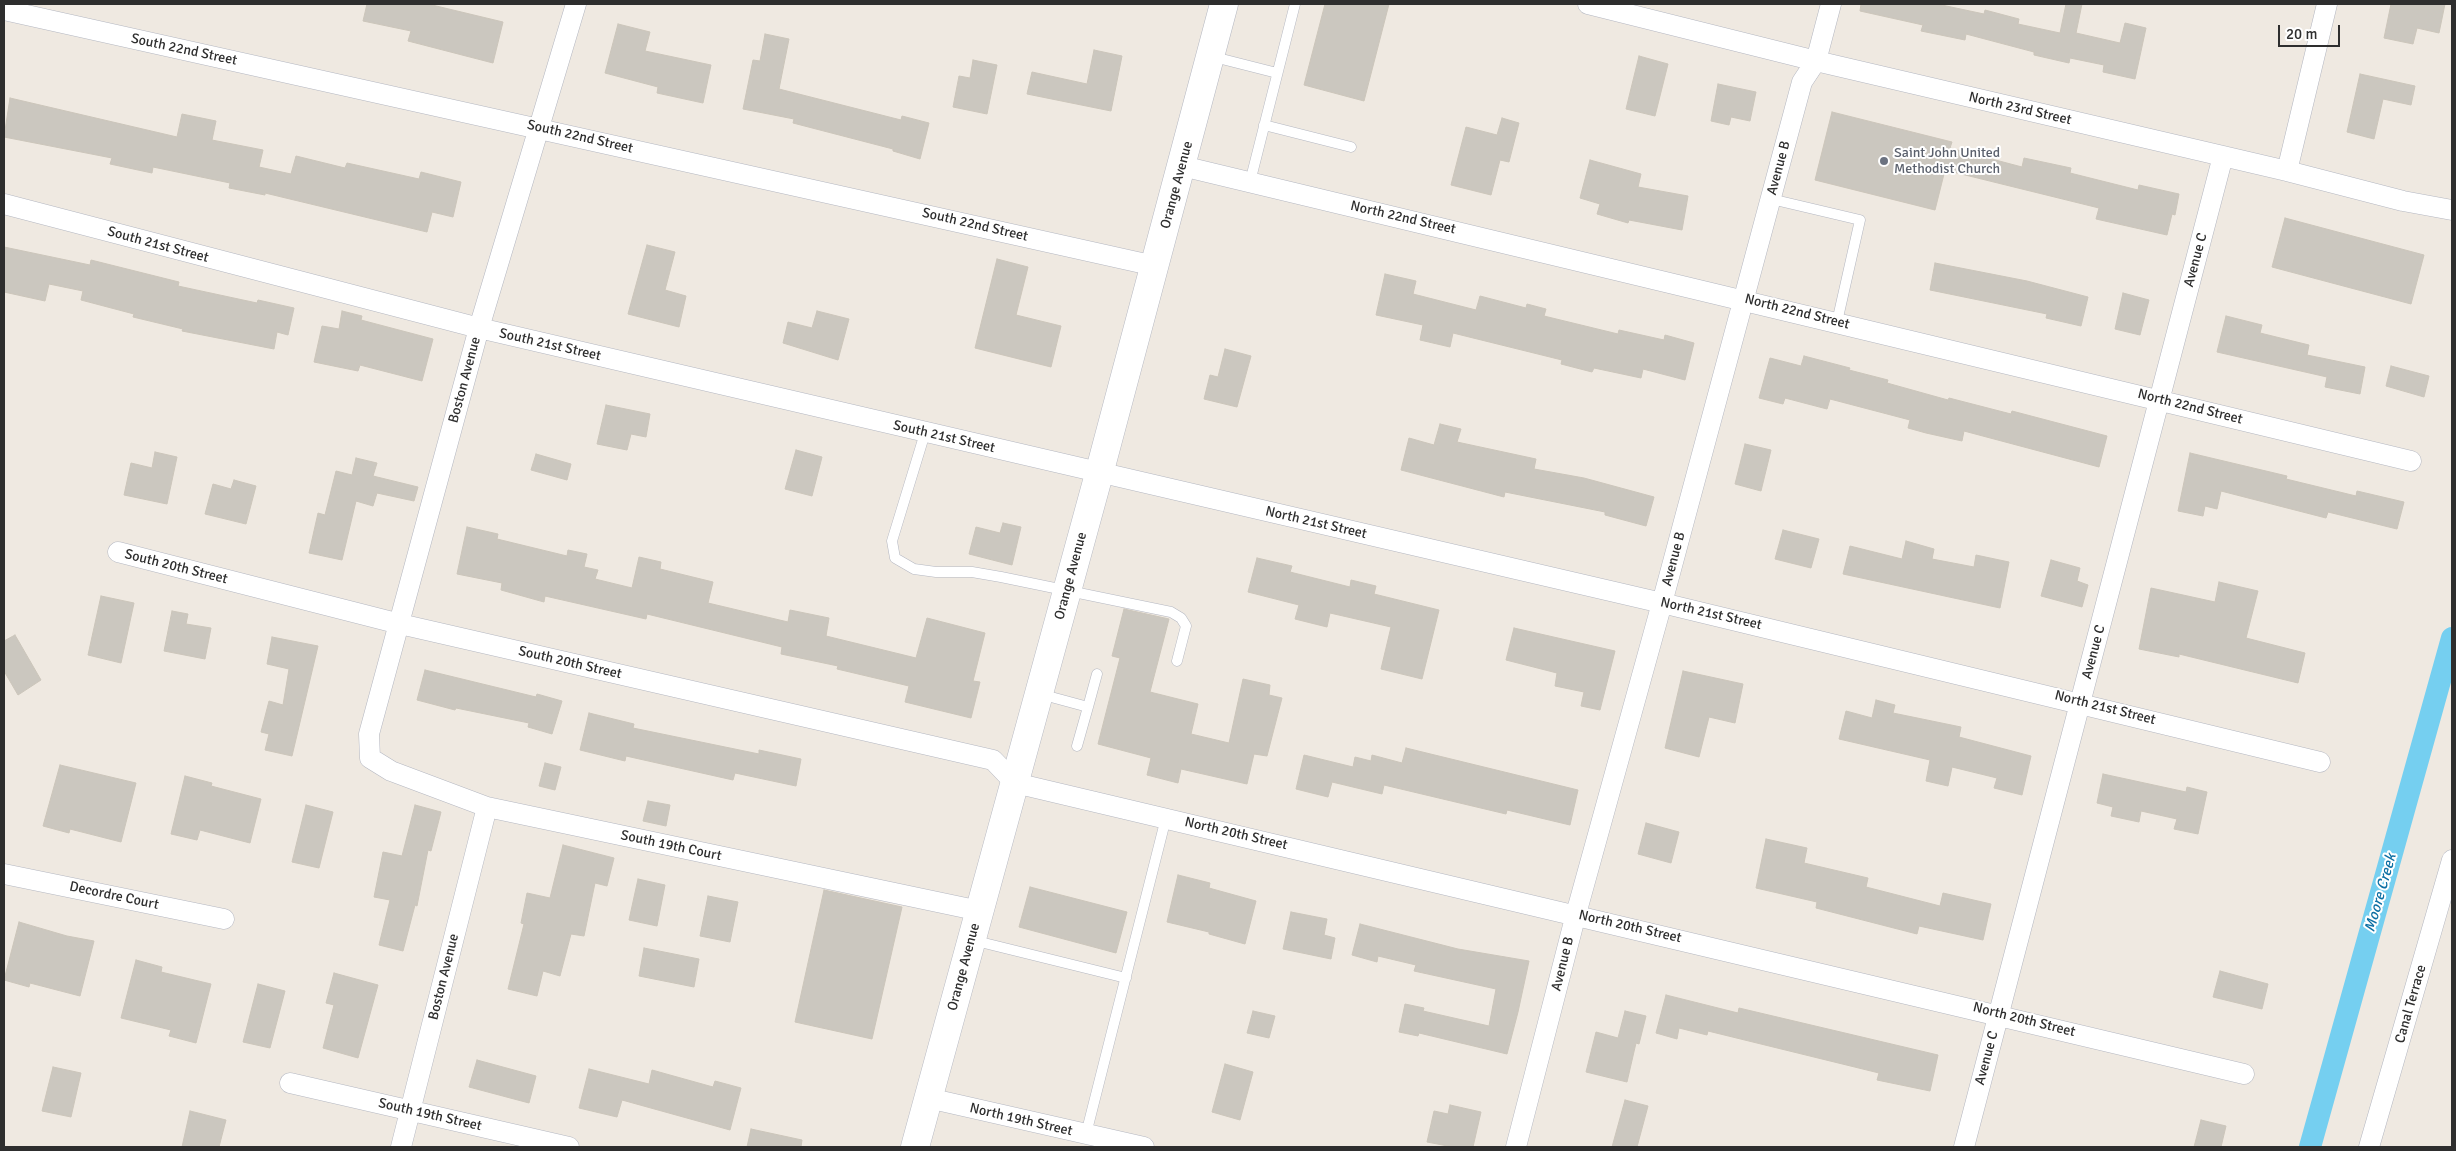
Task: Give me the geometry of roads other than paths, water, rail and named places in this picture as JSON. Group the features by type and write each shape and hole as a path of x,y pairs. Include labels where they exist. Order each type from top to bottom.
{"main road":[{"name":"Orange Avenue","path":"915,1147 1100,474 1224,4"}],"street":[{"name":"Boston Avenue","path":"370,758 368,734 400,624 479,328 576,4"},
{"name":"North 23rd Street","path":"1588,4 1816,61 2452,210"},
{"name":"Avenue B","path":"1516,1147 1576,914 1802,82 1816,61 1831,4"},
{"path":"2287,171 2326,4"},
{"name":"South 22nd Street","path":"16,9 1155,266"},
{"name":"Avenue C","path":"1964,1147 2223,156"},
{"name":"North 22nd Street","path":"1182,166 2411,460"},
{"name":"South 21st Street","path":"4,204 479,328 1100,474"},
{"name":"North 21st Street","path":"1100,474 1662,603 2080,702 2320,762"},
{"name":"South 20th Street","path":"118,552 400,624 993,760 1015,783"},
{"name":"South 19th Court","path":"370,758 391,771 488,806 980,911"},
{"name":"North 20th Street","path":"1015,783 1999,1014 2244,1074"},
{"name":"Boston Avenue","path":"400,1147 488,806"},
{"name":"Canal Terrace","path":"2370,1147 2451,870"},
{"name":"Decordre Court","path":"4,874 224,919"},
{"name":"South 19th Street","path":"290,1083 569,1147"},
{"name":"North 19th Street","path":"928,1098 1144,1147"}],"lane":[{"path":"1250,182 1294,4"},
{"path":"1210,56 1277,73"},
{"path":"1264,125 1351,146"},
{"path":"1771,199 1860,220 1837,322"},
{"path":"924,433 892,541 895,558 914,569 936,572 972,572 1171,612 1181,618 1186,626 1177,661"},
{"path":"1077,746 1097,674"},
{"path":"1039,693 1088,707"},
{"path":"1086,1134 1166,818"},
{"path":"972,940 1126,978"}],"waterway":[{"name":"Moore Creek","path":"2310,1147 2452,638"}],"place":[{"name":"Saint John United Methodist Church","path":"1884,161"}]}
